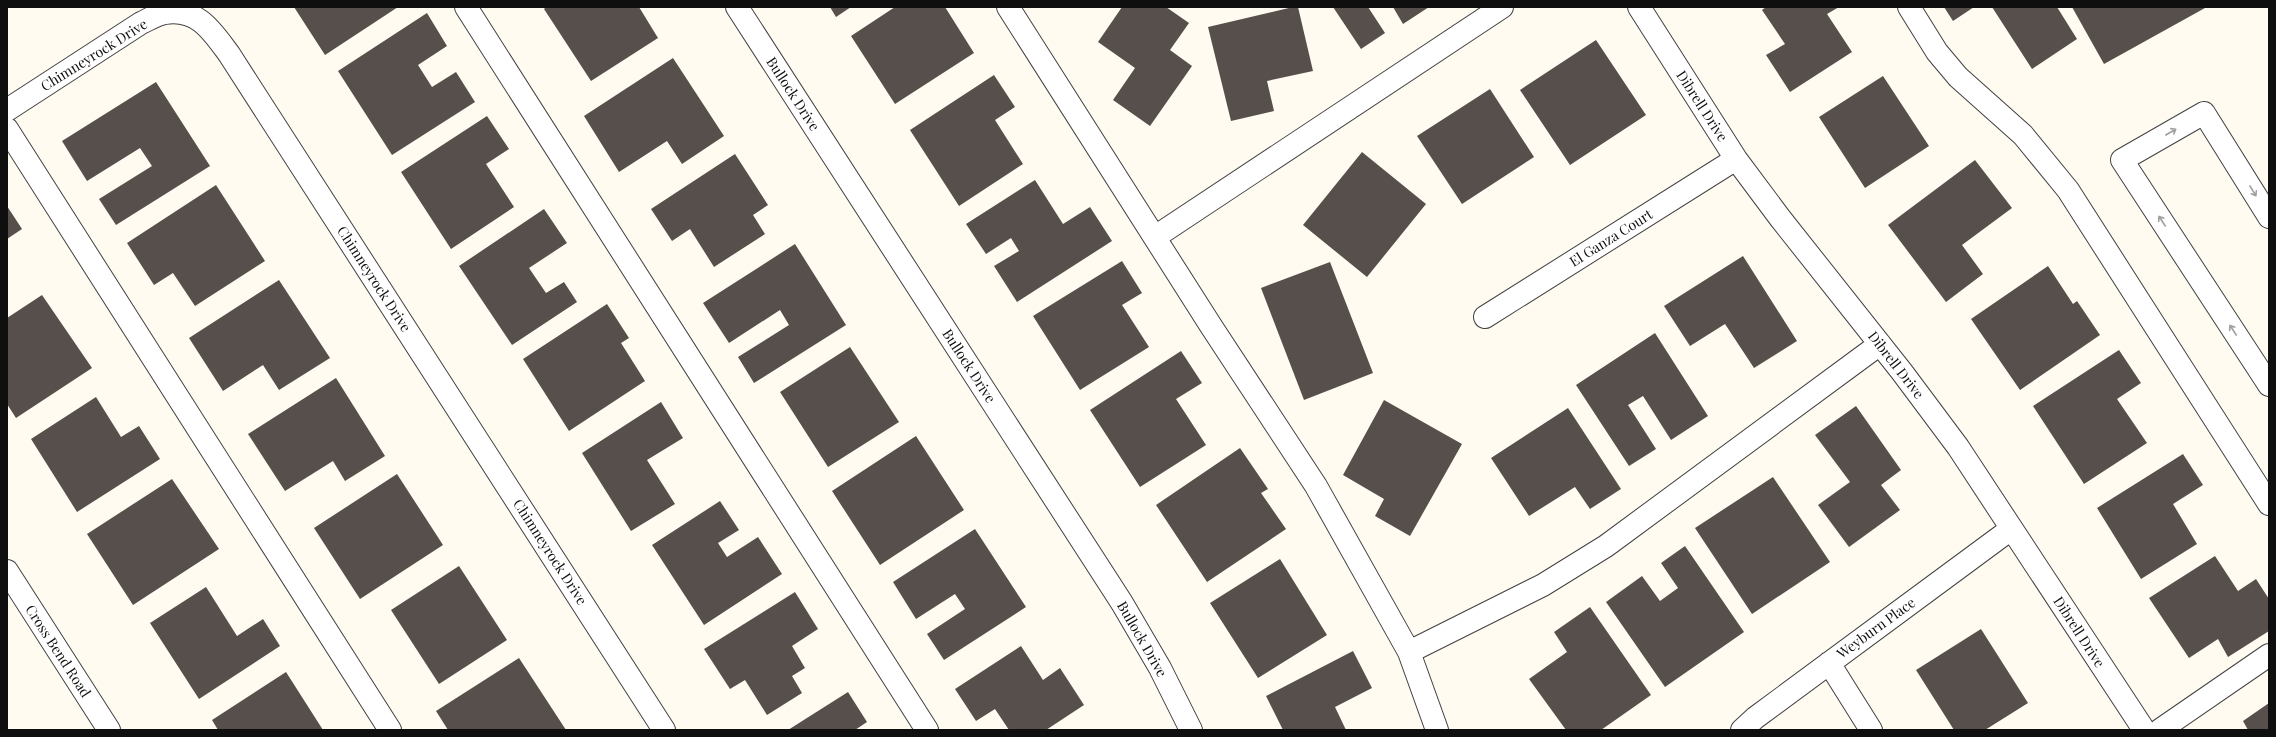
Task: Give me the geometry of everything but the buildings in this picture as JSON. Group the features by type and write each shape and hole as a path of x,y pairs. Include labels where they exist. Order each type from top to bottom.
{"street":[{"path":"466,7 927,730"},
{"name":"Bullock Drive","path":"737,7 1122,603 1160,668 1191,730"},
{"path":"1008,7 1316,486 1409,652 1438,730"},
{"path":"1155,237 1502,7"},
{"name":"Dibrell Drive","path":"1639,7 1736,159 1958,447 2144,730"},
{"path":"1909,7 1937,52 1958,77 2023,135 2068,190 2269,504"},
{"name":"Chimneyrock Drive","path":"7,110 141,23 158,15 164,13 187,13 208,25 229,54 664,730"},
{"path":"2269,217 2204,113 2122,160 2269,385"},
{"path":"7,129 390,730"},
{"name":"El Ganza Court","path":"1485,317 1736,159"},
{"path":"1409,652 1543,585 1606,546 1880,344"},
{"name":"Weyburn Place","path":"1742,730 1755,718 1828,663 2011,529"},
{"name":"Cross Bend Road","path":"7,571 108,730"},
{"path":"2160,730 2269,655"},
{"path":"1828,663 1871,730"}]}
